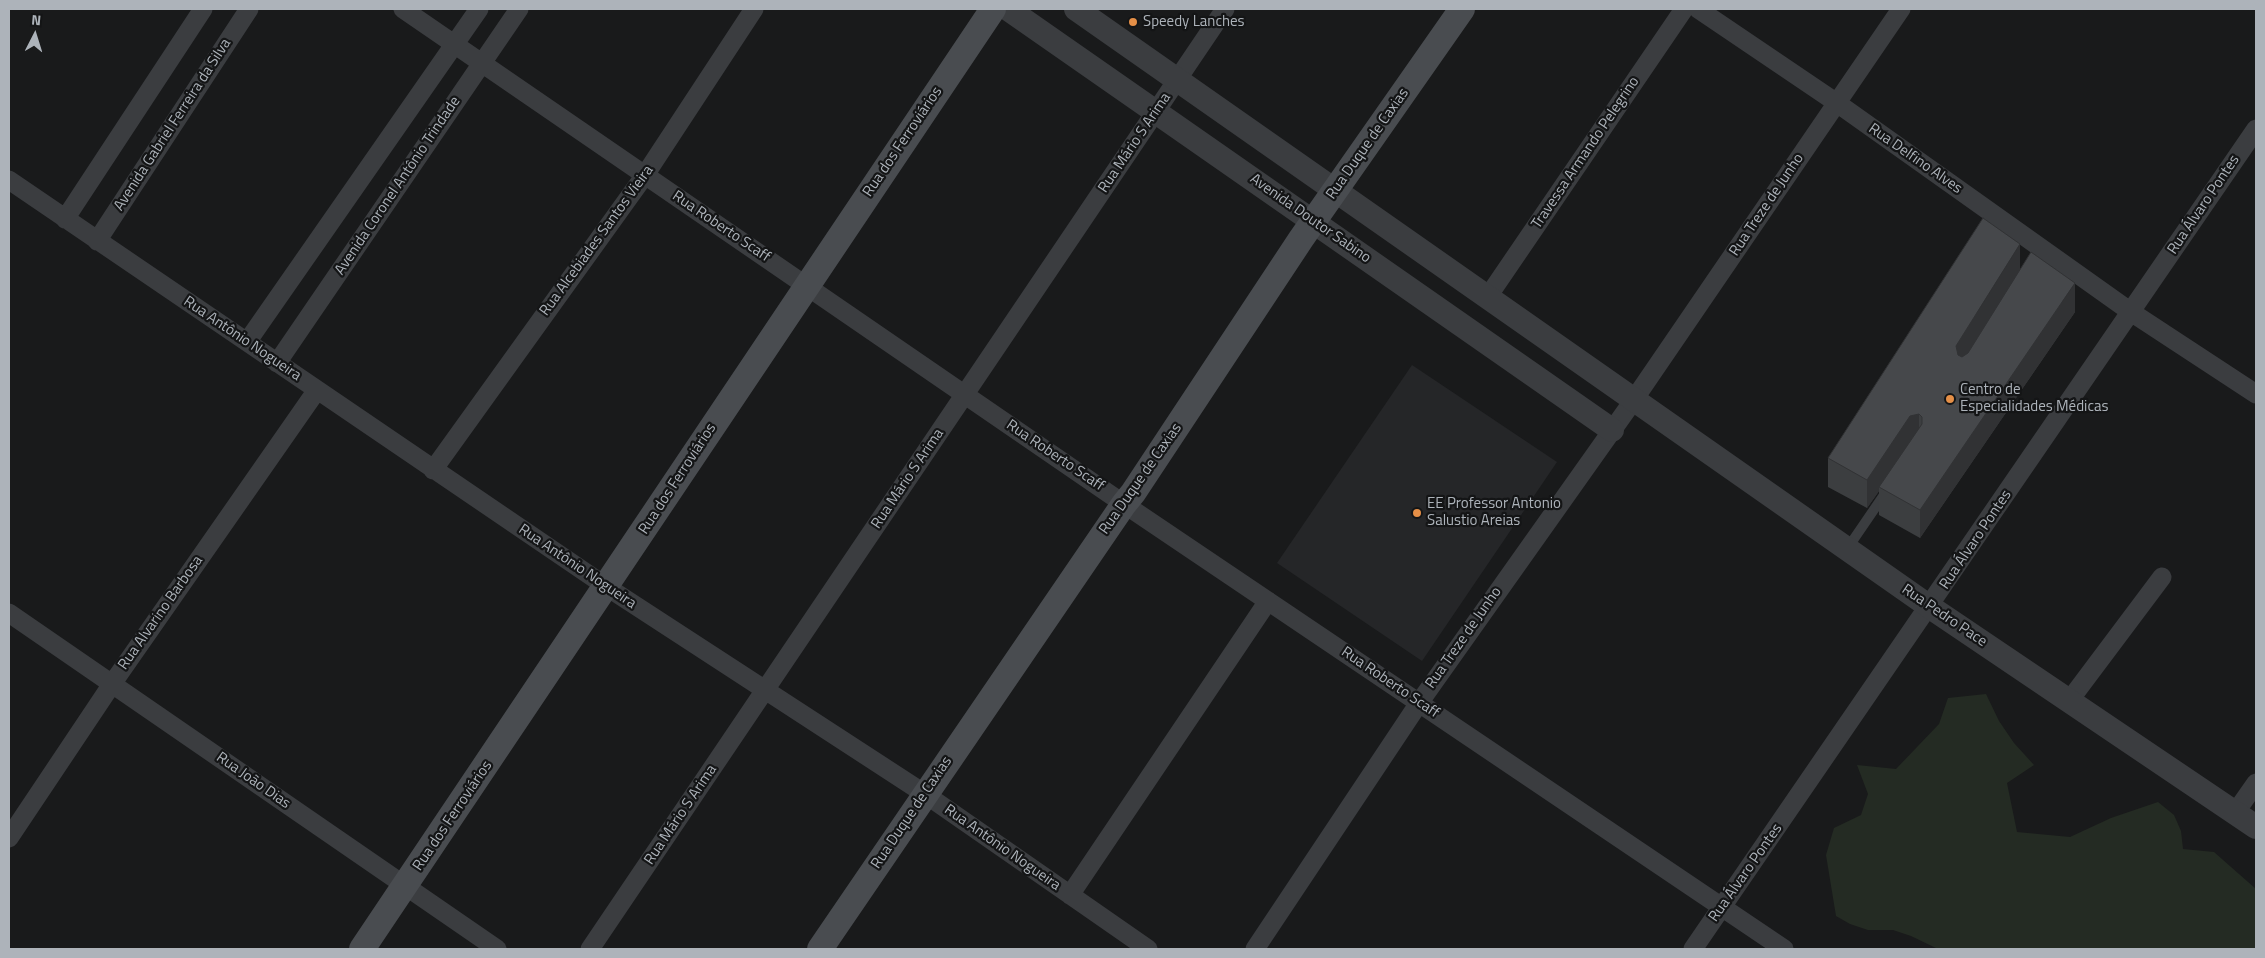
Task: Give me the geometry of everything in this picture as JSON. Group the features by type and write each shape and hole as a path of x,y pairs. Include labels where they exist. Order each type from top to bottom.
{"main road":[{"name":"Rua dos Ferroviários","path":"362,949 607,587 806,286 993,9"},
{"name":"Rua Duque de Caxias","path":"820,949 1124,504 1134,493 1314,222 1462,9"}],"street":[{"path":"65,219 203,9"},
{"name":"Avenida Gabriel Ferreira da Silva","path":"97,241 249,9"},
{"name":"Rua Roberto Scaff","path":"403,9 1124,504 1784,949"},
{"path":"247,342 479,9"},
{"name":"Avenida Coronel Antônio Trindade","path":"277,363 519,9"},
{"name":"Rua Alcebiades Santos Vieira","path":"434,470 645,175 754,9"},
{"name":"Avenida Doutor Sabino","path":"1008,9 1612,430"},
{"path":"1076,9 1633,401"},
{"name":"Rua Mário S Arima","path":"590,949 1225,9"},
{"name":"Travessa Armando Pelegrino","path":"1487,298 1684,9"},
{"name":"Rua Delfino Alves","path":"1698,9 1837,103 2040,253 2256,394"},
{"name":"Rua Treze de Junho","path":"1255,949 1419,703 1633,401 1901,9"},
{"name":"Rua Álvaro Pontes","path":"1693,949 1930,607 2256,129"},
{"name":"Rua Antônio Nogueira","path":"10,183 607,587 764,691 925,794 1148,949"},
{"name":"Rua Alvarino Barbosa","path":"9,838 112,684 317,390"},
{"name":"Rua Pedro Pace","path":"1633,401 1930,607 2256,828"},
{"path":"2068,701 2162,577"},
{"path":"1070,896 1268,601"},
{"name":"Rua João Dias","path":"9,613 497,949"},
{"path":"2235,813 2256,783"}],"lane":[{"path":"1847,549 1894,479"}],"shaded area":[{"name":"EE Professor Antonio Salustio Areias","path":"1412,365 1557,462 1422,661 1277,563"},
{"path":"1986,694 1999,721 2014,743 2034,765 2007,783 2017,832 2070,837 2111,818 2158,802 2174,815 2181,831 2183,849 2214,852 2256,889 2256,949 1938,949 1893,930 1868,930 1850,924 1836,916 1826,855 1834,828 1861,815 1868,794 1857,765 1896,769 1939,724 1948,698"}],"building":[{"name":"Centro de Especialidades Médicas","path":"1983,218 2020,244 1956,346 1958,355 1962,357 1968,353 2031,252 2075,283 1920,510 1879,487 1922,424 1922,417 1919,414 1910,416 1867,480 1828,458"}],"place":[{"name":"Speedy Lanches","path":"1133,22"},
{"name":"Centro de Especialidades Médicas","path":"1950,399"},
{"name":"EE Professor Antonio Salustio Areias","path":"1417,513"}]}
